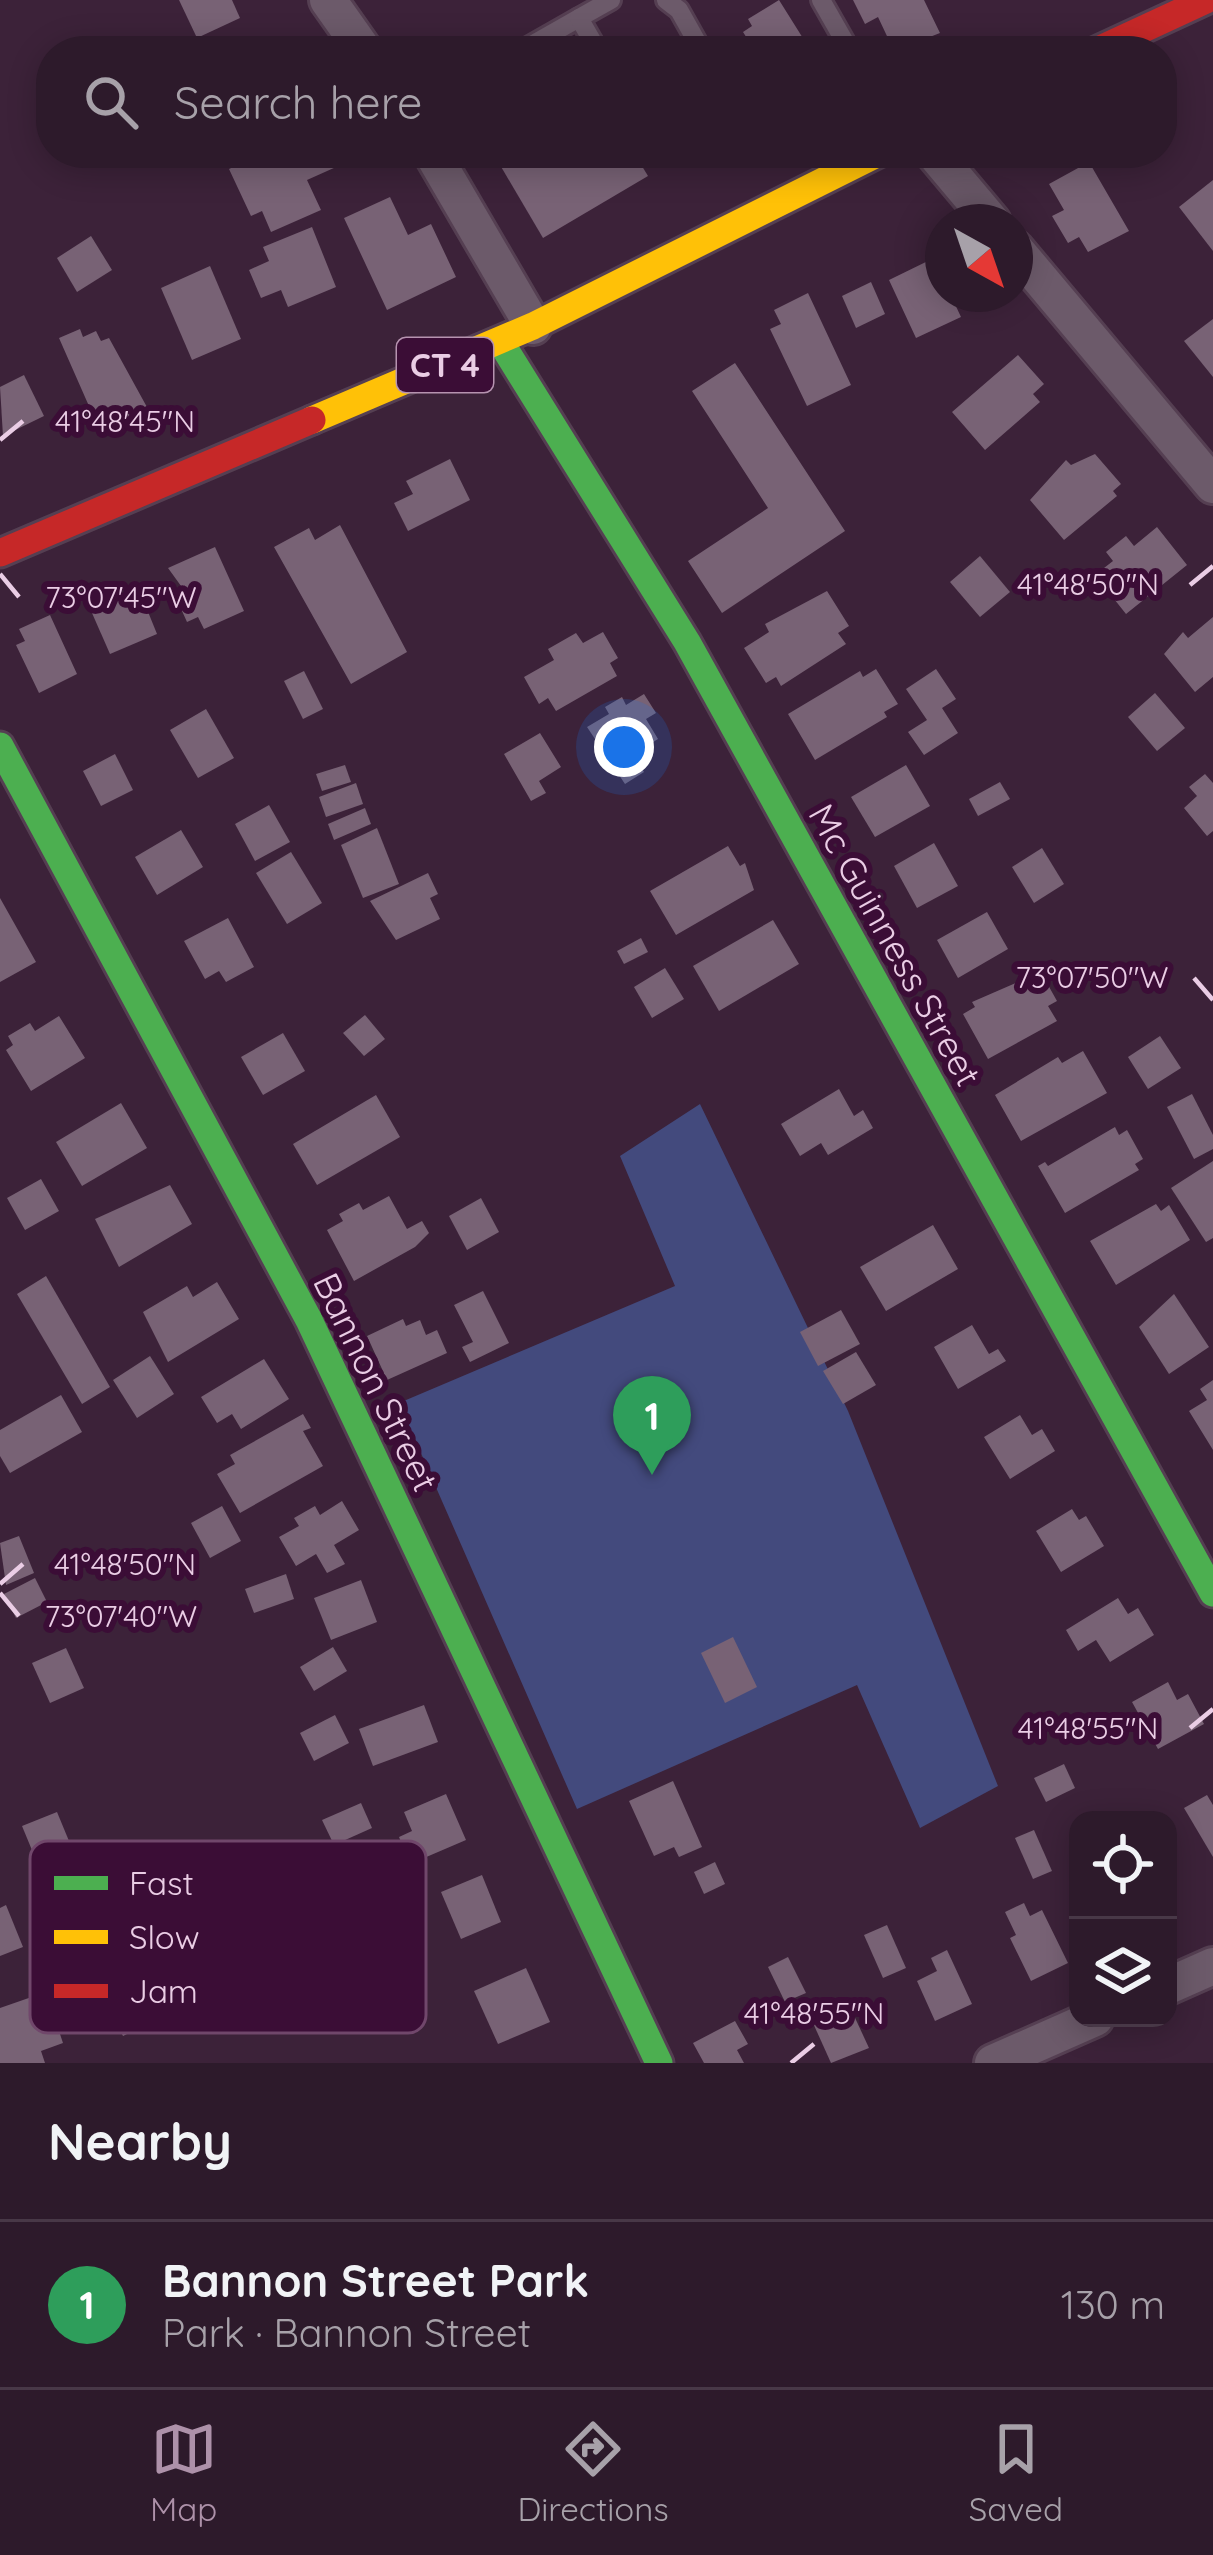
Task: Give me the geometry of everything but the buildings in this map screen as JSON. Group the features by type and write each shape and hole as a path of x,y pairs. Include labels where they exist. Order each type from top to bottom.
{"street":[{"path":"328,0 353,36"},
{"path":"1128,36 1206,0"},
{"path":"439,168 516,334"},
{"name":"CT 4","path":"0,553 516,334 849,168"},
{"path":"947,168 977,204"},
{"path":"1033,270 1213,485"},
{"name":"Mc Guinness Street","path":"516,334 1213,1593"},
{"name":"Bannon Street","path":"0,746 309,1320 659,2063"},
{"path":"1177,1982 1213,1966"},
{"path":"993,2063 1075,2027"}],"lane":[{"path":"547,36 611,0"},
{"path":"666,0 679,10 693,36"},
{"path":"821,0 841,36"},
{"path":"579,18 589,36"}],"shaded area":[{"path":"700,1104 848,1411 998,1786 920,1828 857,1685 577,1809 399,1403 675,1286 620,1156"}],"traffic: fast":[{"path":"500,341 687,642 1213,1593"},
{"path":"0,746 309,1320 659,2063"}],"traffic: slow":[{"path":"312,420 533,326 849,168"}],"traffic: jam":[{"path":"1128,36 1206,0"},
{"path":"0,553 312,420"}],"place":[{"name":"Bannon Street Park","path":"652,1475"}]}
